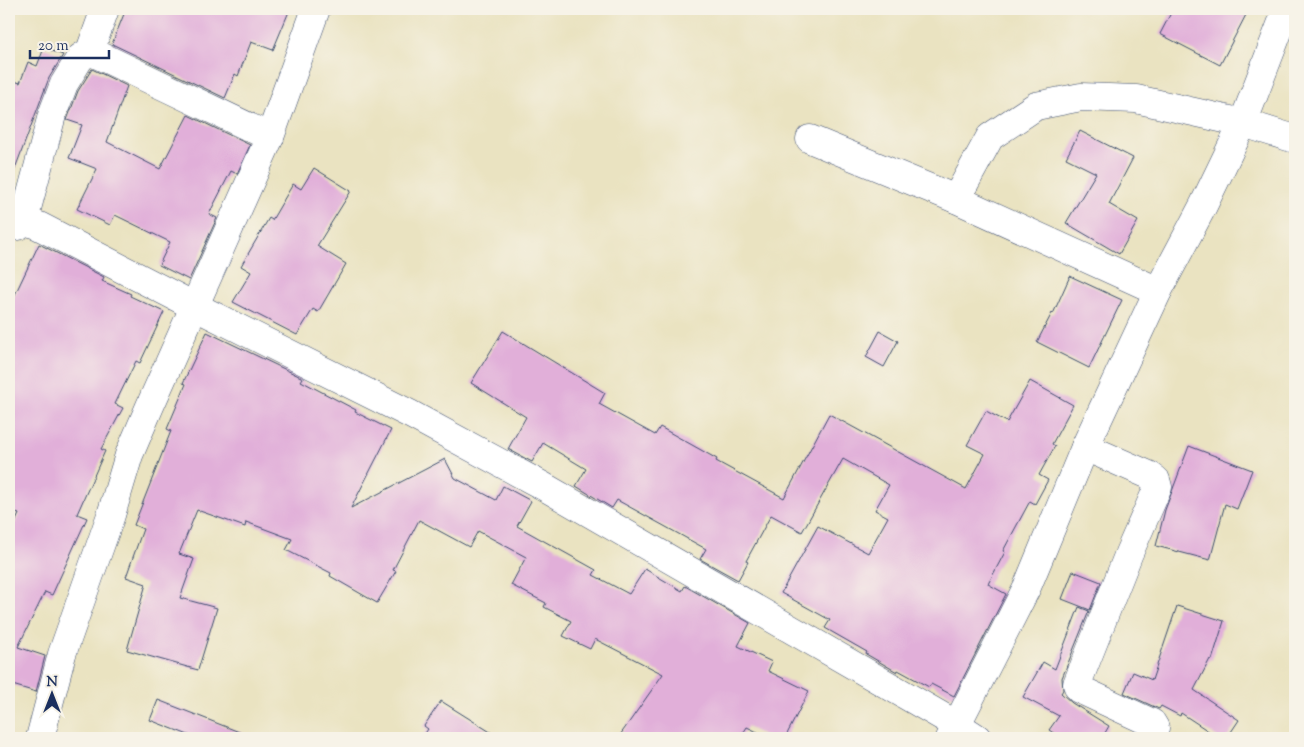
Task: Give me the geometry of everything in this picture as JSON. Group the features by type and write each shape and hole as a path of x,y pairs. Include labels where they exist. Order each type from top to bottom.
{"street":[{"path":"105,9 90,51 80,58 64,84 16,223 39,226 410,414 543,486 961,734 1027,587 1085,447 1158,291 1203,206 1243,122 1287,9"},
{"path":"40,738 62,654 111,515 129,456 270,137 316,9"},
{"path":"90,51 270,137"},
{"path":"956,199 990,137 1036,106 1081,97 1136,99 1243,122 1295,139"},
{"path":"810,139 956,199 1158,291"},
{"path":"1085,447 1149,475 1156,480 1158,487 1078,677 1077,684 1079,689 1152,723 1155,728 1152,738"}],"building":[{"path":"126,9 290,9 273,50 251,42 238,76 235,74 225,98 112,44"},
{"path":"1173,9 1249,9 1220,65 1160,34"},
{"path":"44,48 63,55 49,78 9,182 9,79 20,83 28,62 37,66"},
{"path":"92,69 127,86 107,142 160,169 188,115 250,145 237,174 231,171 209,214 217,218 189,280 159,265 170,242 115,215 110,225 77,209 97,169 69,158 82,125 67,120 78,91"},
{"path":"1080,131 1133,158 1109,204 1138,221 1119,254 1066,223 1096,173 1066,158"},
{"path":"314,168 351,191 317,246 346,264 318,312 313,309 297,335 233,302 251,272 241,266 269,218 272,220 293,184 301,189"},
{"path":"39,244 104,277 102,281 164,312 140,363 136,361 115,404 123,408 101,449 105,451 77,514 87,518 52,595 45,592 18,647 45,656 36,692 9,684 9,536 19,514 9,510 9,307"},
{"path":"1070,276 1122,300 1089,368 1037,342 1053,314"},
{"path":"503,331 605,393 599,404 655,435 660,427 717,459 716,461 784,498 829,414 966,489 985,454 967,445 986,411 1007,422 1030,381 1073,405 1052,444 1055,446 1039,475 1048,480 1035,504 1030,501 1003,551 1005,552 988,584 1006,594 954,696 931,684 929,687 898,670 897,672 866,654 867,652 825,628 830,620 781,593 818,526 868,553 888,517 875,510 889,485 843,459 802,532 771,515 738,580 700,559 706,549 617,500 612,508 576,486 586,469 543,443 532,462 508,449 526,417 471,383"},
{"path":"880,331 898,341 884,367 866,357"},
{"path":"207,332 303,378 301,381 391,430 351,508 445,459 455,478 496,500 503,486 531,501 517,526 596,570 593,575 629,594 645,569 682,591 685,586 750,623 738,646 772,662 768,671 809,691 785,738 770,738 747,727 740,738 618,738 663,674 595,639 590,649 563,636 571,621 544,607 546,603 511,585 526,557 478,531 469,547 419,520 393,570 396,571 377,603 330,576 331,573 286,550 292,539 246,522 245,527 197,510 179,554 194,559 180,598 217,608 198,670 127,650 146,584 126,577 143,529 134,525 171,431 167,429 186,384 183,383"},
{"path":"1189,446 1252,470 1237,509 1225,504 1210,560 1156,546 1165,510"},
{"path":"1073,571 1101,582 1090,610 1062,599"},
{"path":"1177,606 1224,621 1212,660 1210,659 1194,690 1239,720 1227,738 1219,738 1181,713 1180,716 1161,706 1159,709 1124,693 1133,672 1152,680"},
{"path":"1079,607 1089,611 1062,678 1063,690 1061,693 1072,703 1109,726 1102,738 1092,734 1089,738 1061,738 1049,730 1059,716 1023,697 1043,662 1055,669"},
{"path":"158,700 252,737 196,738 150,720"},
{"path":"441,701 500,738 422,738 428,729 424,726"}]}
